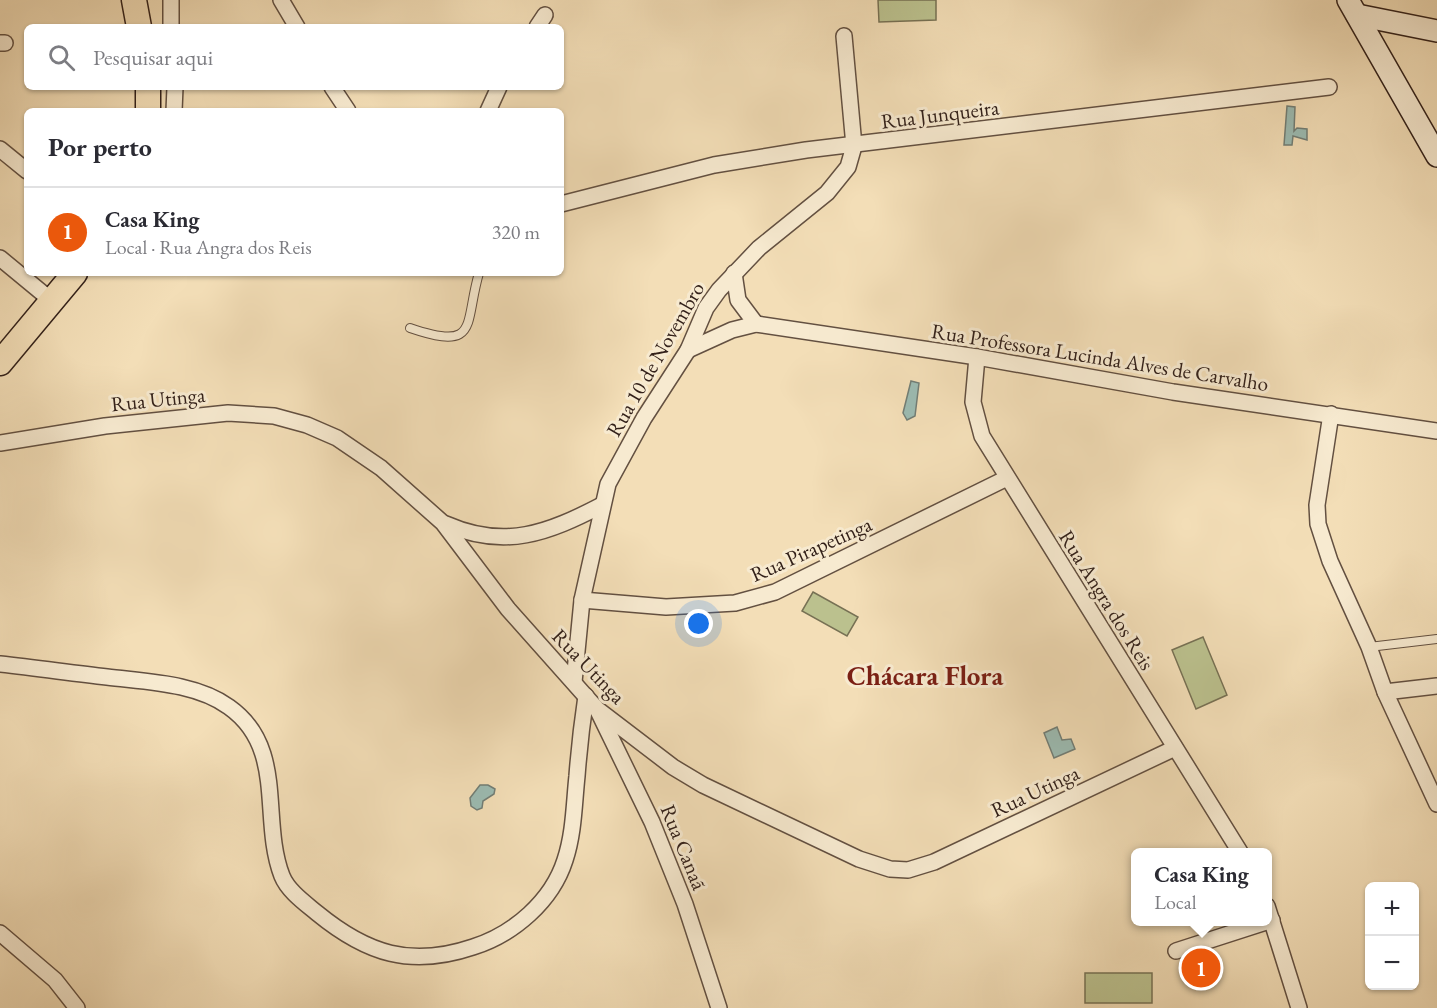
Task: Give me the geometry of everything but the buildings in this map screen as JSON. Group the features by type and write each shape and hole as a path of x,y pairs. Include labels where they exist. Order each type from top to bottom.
{"main road":[{"path":"134,0 138,24"},
{"path":"148,90 148,108"},
{"path":"0,363 72,276"}],"street":[{"path":"171,0 171,24"},
{"path":"281,0 295,24"},
{"path":"1353,8 1406,27 1437,31"},
{"path":"1353,8 1437,156"},
{"path":"1381,57 1384,37 1406,27"},
{"name":"Rua 10 de Novembro","path":"574,682 582,600 608,483 632,439 688,350 706,308 734,273 759,248 840,180 848,167 854,146 844,36"},
{"name":"Rua Junqueira","path":"564,203 714,165 806,150 1329,87"},
{"path":"174,108 175,90"},
{"path":"334,90 346,108"},
{"path":"490,108 498,90"},
{"path":"0,149 24,169"},
{"path":"0,258 46,296"},
{"path":"734,273 738,300 756,324"},
{"name":"Rua Professora Lucinda Alves de Carvalho","path":"688,350 732,330 756,324 977,357 1151,388 1437,431"},
{"name":"Rua Angra dos Reis","path":"977,357 973,385 975,417 982,436 1238,848"},
{"name":"Rua Utinga","path":"0,443 183,416 228,413 274,416 307,425 360,452 442,523 508,609 597,709 673,767 703,785 840,850 891,869 908,870 934,862 1175,748"},
{"path":"1331,414 1317,506 1318,524 1330,561 1369,647 1385,692 1437,804"},
{"name":"Rua Pirapetinga","path":"582,600 666,607 735,603 775,592 1007,478"},
{"path":"442,523 464,532 507,538 533,535 602,505"},
{"path":"0,664 175,686 210,696 230,707 247,723 265,753 275,848 282,876 289,888 335,928 361,944 397,957 424,958 456,953 491,942 528,915 546,895 566,859 586,696"},
{"path":"1385,692 1437,686"},
{"name":"Rua Canaã","path":"597,709 652,822 685,904 719,1008"},
{"path":"1272,922 1299,1008"},
{"path":"1176,951 1237,926"},
{"path":"0,933 55,980 77,1008"}],"lane":[{"path":"410,328 433,336 450,337 463,332 469,324 478,276"},
{"path":"1369,647 1437,639"}],"green space":[{"path":"878,0 936,0 936,20 879,22"},
{"path":"813,592 858,617 847,636 802,611"},
{"path":"1203,637 1227,695 1196,709 1172,650"},
{"path":"1085,973 1152,973 1152,1003 1085,1003"}],"water":[{"path":"1287,106 1295,107 1294,131 1297,128 1307,129 1307,140 1293,136 1292,145 1284,145"},
{"path":"911,381 919,383 915,416 907,420 903,413"},
{"path":"1057,727 1062,740 1071,739 1075,749 1054,758 1044,733"},
{"path":"480,785 488,785 495,789 494,794 483,801 482,808 477,810 471,806 470,798"}],"place":[{"name":"Casa King","path":"1201,968"}],"district":[{"name":"Chácara Flora","path":"925,675"}]}
